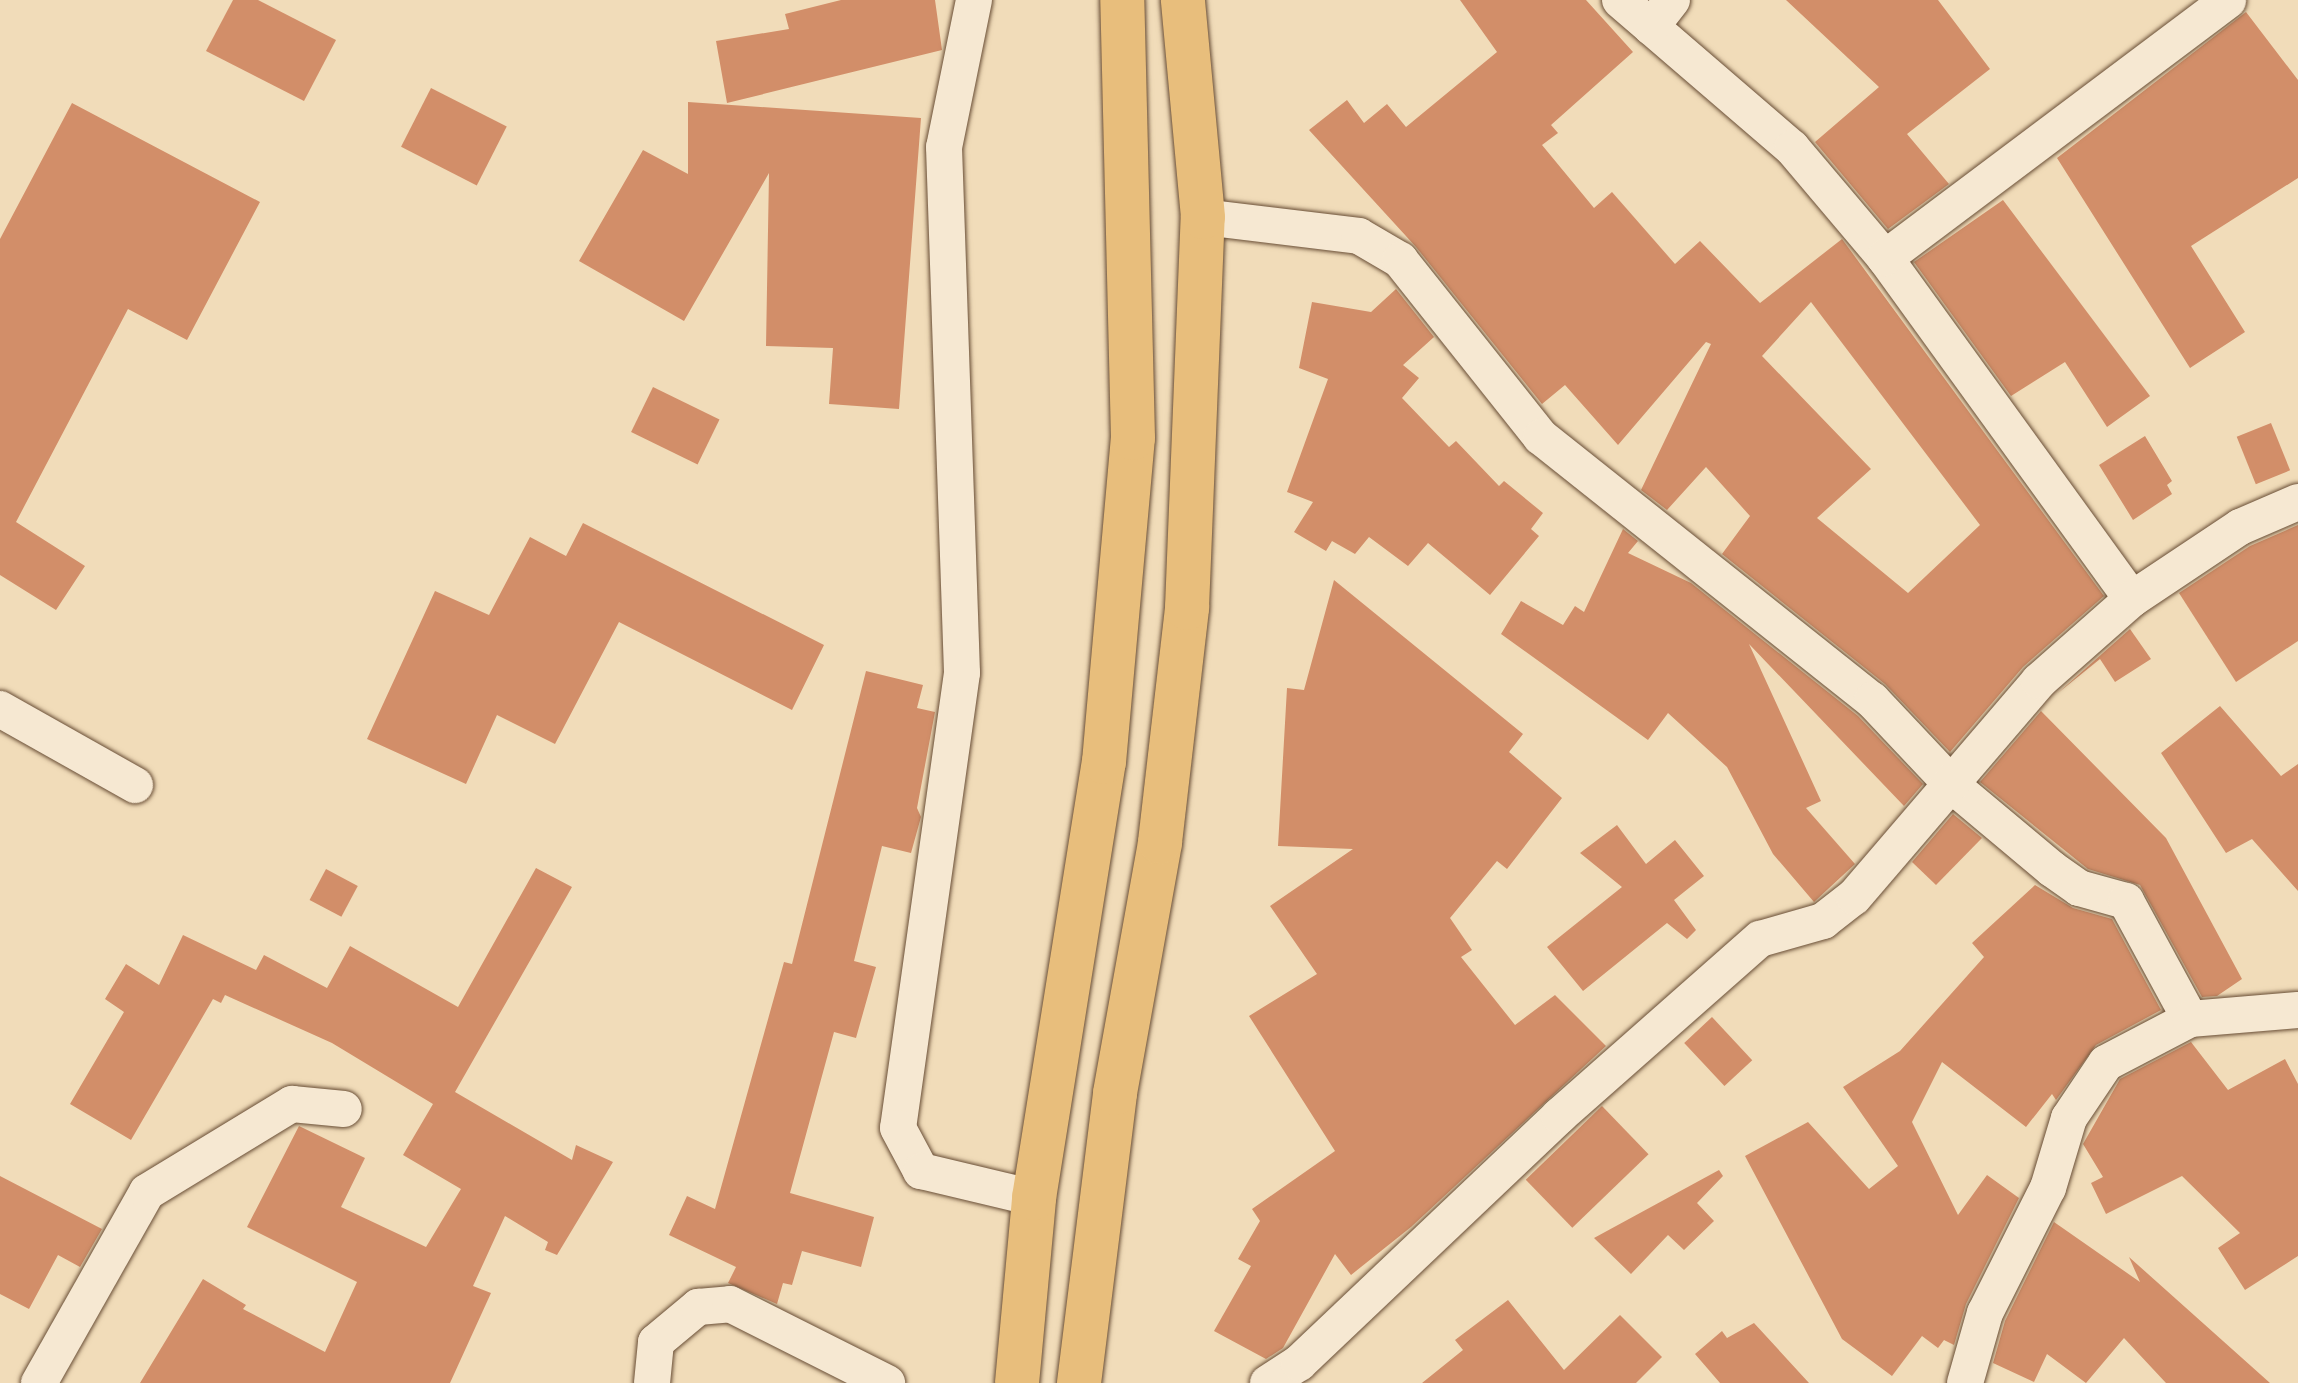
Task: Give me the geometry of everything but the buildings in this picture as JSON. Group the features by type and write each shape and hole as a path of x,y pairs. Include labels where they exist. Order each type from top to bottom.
{"main road":[{"path":"1017,1383 1034,1198 1104,762 1133,438 1122,0"},
{"path":"1079,1383 1115,1093 1160,842 1187,608 1202,367 1203,217 1183,0"}],"street":[{"path":"974,0 944,147 962,673 898,1128 921,1171 1034,1198"},
{"path":"1620,0 1662,14 1792,148 1885,258 2132,599"},
{"path":"1885,258 2228,0"},
{"path":"1203,217 1359,236 1400,260 1541,437 1872,700 1954,787 2079,888 2126,901 2190,1019"},
{"path":"1268,1383 1299,1363 1559,1116 1760,939 1823,921 1854,897 1954,787 2039,681 2132,599 2240,527 2298,502"},
{"path":"0,709 135,785"},
{"path":"1965,1383 1985,1313 2048,1188 2082,1092 2106,1063 2190,1019 2298,1010"},
{"path":"39,1383 147,1192 292,1104 344,1109"},
{"path":"652,1383 656,1342 698,1307 730,1304 887,1383"}]}
